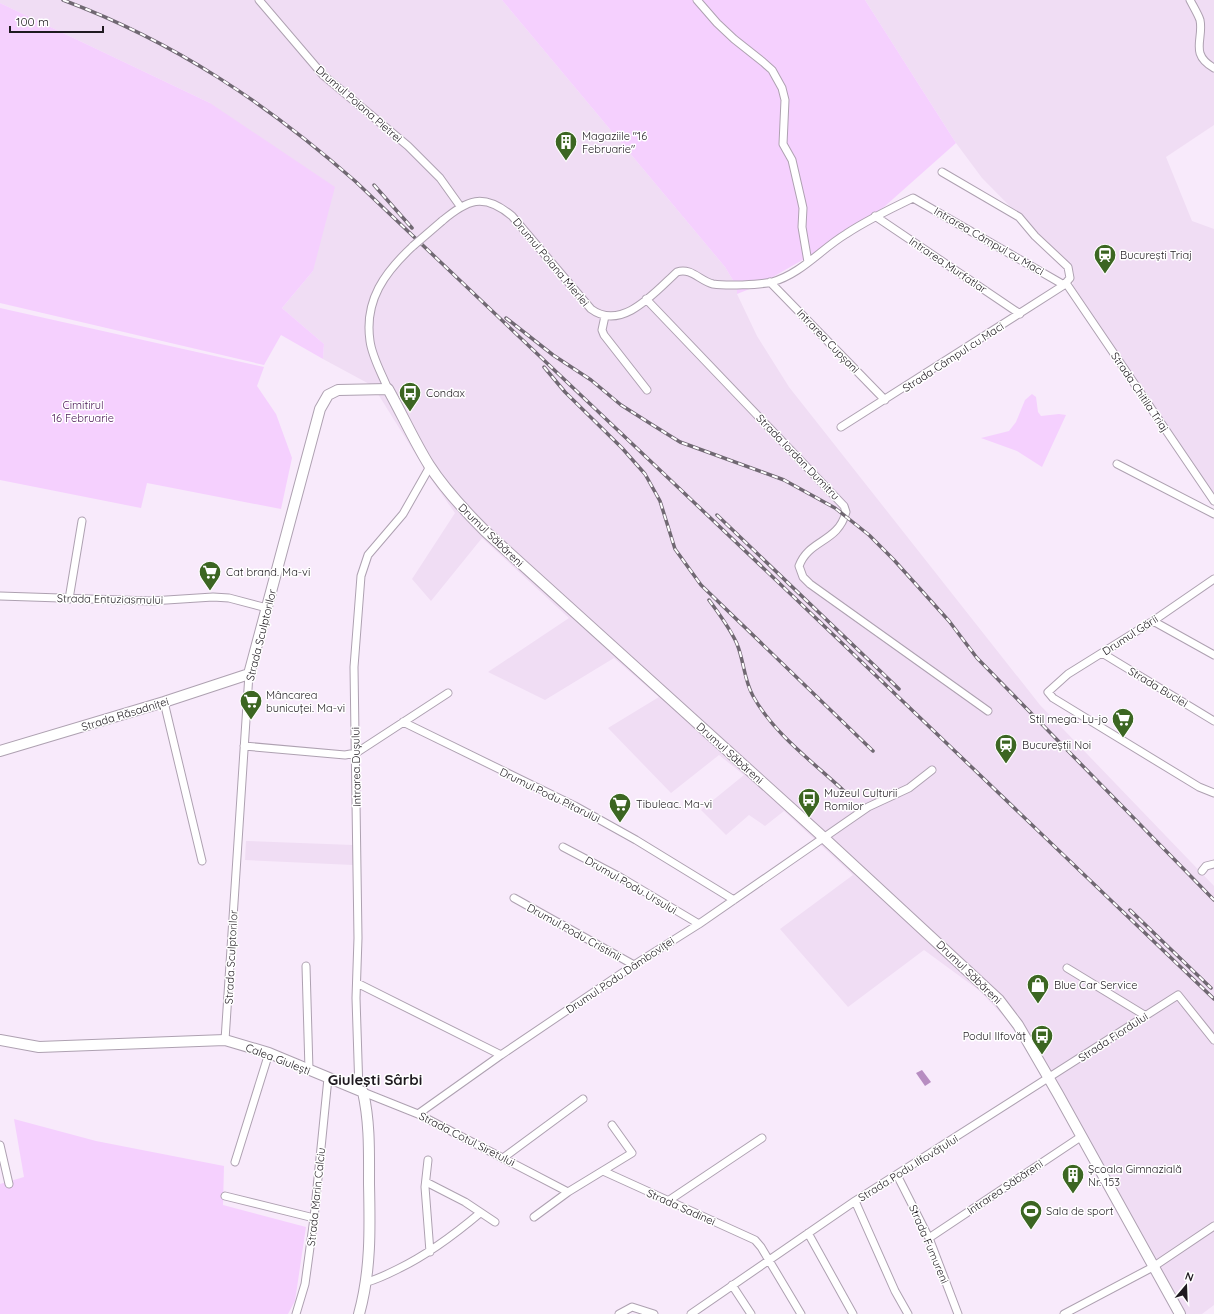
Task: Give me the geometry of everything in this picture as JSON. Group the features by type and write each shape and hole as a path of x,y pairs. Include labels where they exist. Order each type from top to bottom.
{"main road":[{"name":"Drumul Săbăreni","path":"388,389 429,464 459,505 485,532 823,837 1000,1000 1018,1025 1082,1136 1180,1314"},
{"name":"Strada Sculptorilor","path":"249,674 320,409 328,395 338,390 388,389"},
{"name":"Strada Răsadniței","path":"0,751 164,702 249,674"},
{"name":"Calea Giulești","path":"0,1040 39,1047 225,1040 269,1053 361,1092"},
{"path":"359,1314 367,1282 370,1221 369,1130 361,1092"}],"street":[{"name":"Drumul Poiana Pietrei","path":"259,0 323,75 408,146 440,178 460,206"},
{"path":"697,0 716,23 768,66 782,88 785,100 783,144 792,160 803,208 802,227 808,262"},
{"path":"1190,0 1200,21 1198,48 1208,64 1214,68"},
{"path":"942,172 1019,217 1035,236 1068,267 1070,275 1065,284"},
{"name":"Intrarea Câmpul cu Maci","path":"875,216 913,198 1065,284"},
{"name":"Drumul Poiana Mierlei","path":"460,206 479,201 494,205 506,211 591,309 605,316"},
{"name":"Drumul Săbăreni","path":"388,389 370,342 369,318 371,306 383,278 394,263 460,206"},
{"path":"647,390 604,335 602,330 605,316 613,317 624,314 646,299 681,270 692,273 715,284 770,282 782,278 808,262 845,234 875,216"},
{"name":"Intrarea Murfatlar","path":"875,216 1020,314"},
{"name":"Intrarea Cupșani","path":"770,282 886,400"},
{"name":"Strada Câmpul cu Maci","path":"841,427 886,400 1065,284"},
{"name":"Strada Chitila Triaj","path":"1065,284 1214,501"},
{"name":"Strada Iordan Dumitru","path":"646,299 846,509 845,516 836,532 804,556 799,566 803,577 839,606 988,711"},
{"name":"Intrarea Dușului","path":"361,1092 357,983 358,938 354,668 361,576 368,555 403,514 428,470 429,464"},
{"path":"1117,464 1214,514"},
{"path":"69,599 82,521"},
{"name":"Drumul Gării","path":"1214,579 1153,621 1065,676 1048,692 1053,698 1193,783 1214,793"},
{"name":"Strada Entuziasmului","path":"0,596 150,601 213,596 229,598 267,608"},
{"path":"1153,621 1214,655"},
{"name":"Strada Buclei","path":"1102,653 1214,721"},
{"name":"Strada Sculptorilor","path":"225,1040 249,674"},
{"path":"244,746 345,755 356,753 448,693"},
{"path":"164,702 202,861"},
{"name":"Drumul Podu Pitarului","path":"403,722 575,806 636,840 734,900"},
{"path":"823,837 868,806 909,788 932,770"},
{"name":"Drumul Podu Dâmboviței","path":"418,1114 501,1055 634,965 699,924 823,837"},
{"name":"Drumul Podu Ursului","path":"563,847 620,877 699,924"},
{"path":"1202,871 1206,866 1214,864"},
{"name":"Drumul Podu Cristinii","path":"514,898 634,965"},
{"path":"306,966 309,1070"},
{"path":"1066,968 1146,1016"},
{"path":"357,983 501,1055"},
{"name":"Strada Fiordului","path":"1049,1079 1178,995 1214,1040"},
{"path":"235,1162 269,1053"},
{"name":"Strada Marin Calciu","path":"296,1314 305,1284 314,1218 328,1078"},
{"name":"Strada Podu Ilfovățului","path":"690,1314 768,1259 808,1234 855,1201 1049,1079"},
{"name":"Strada Cotul Siretului","path":"361,1092 418,1114 568,1192"},
{"path":"503,1158 583,1100"},
{"path":"534,1217 568,1192 632,1153 612,1125"},
{"name":"Intrarea Săbăreni","path":"929,1238 1082,1136"},
{"path":"668,1201 762,1138"},
{"path":"0,1145 9,1184"},
{"path":"428,1160 426,1182 426,1216 430,1252"},
{"name":"Strada Sadinei","path":"603,1171 755,1240 801,1314"},
{"name":"Strada Fumureni","path":"897,1175 929,1238 958,1314"},
{"path":"426,1182 465,1202 496,1222"},
{"path":"225,1196 314,1218"},
{"path":"855,1201 895,1291 908,1314"},
{"path":"367,1282 385,1276 430,1252 480,1213"},
{"path":"1064,1314 1153,1267 1214,1226"},
{"path":"808,1234 852,1314"},
{"path":"732,1285 751,1314"},
{"path":"619,1314 632,1307 654,1314"}],"shaded area":[{"path":"0,0 502,0 725,267 737,287 737,294 757,336 789,387 1040,705 1214,886 1214,1305 1202,1314 1176,1314 1045,1078 1009,1022 980,991 924,950 848,1007 780,929 853,875 784,811 765,826 749,815 726,835 701,810 744,775 719,755 671,793 608,728 659,697 614,658 545,700 488,672 569,618 482,538 431,601 412,579 455,513 431,479 373,386 323,359 324,344 282,308 313,271 210,103 0,3"},
{"path":"865,0 1214,0 1214,125 1166,157 1192,221 1214,229 1214,495 1079,297 1073,285 1074,273 1071,268 982,178 956,143"},
{"path":"246,841 353,845 353,865 245,860"},
{"path":"922,1070 931,1082 925,1086 916,1073"}],"green space":[{"path":"502,0 865,0 956,143 884,207 806,258 757,286 737,294 737,287 725,267"},
{"path":"0,3 210,103 335,187 313,271 282,308 324,344 323,359 281,335 264,365 0,303"},
{"name":"Cimitirul 16 Februarie","path":"0,308 264,367 257,386 276,414 292,458 281,509 147,483 141,508 0,480"},
{"path":"1032,394 1036,397 1038,412 1041,416 1059,414 1066,415 1042,467 1017,451 981,438 1009,431 1016,422 1025,400"},
{"path":"14,1119 96,1141 224,1166 223,1205 306,1227 295,1301 288,1314 0,1314 0,1184 24,1177"}],"railway":[{"path":"63,0 103,16 143,35 217,77 253,100 355,181 798,601 1214,999"},
{"path":"374,185 412,228"},
{"path":"506,318 553,355 591,380 621,405 680,442 784,480 835,508 869,535 894,560 949,621 977,658 1214,900"},
{"path":"544,367 565,392 622,448 645,474 660,501 675,549 701,585 873,751"},
{"path":"717,515 899,689"},
{"path":"709,600 724,621 737,644 750,690 762,710 795,747 844,791"},
{"path":"1130,910 1211,988"}],"place":[{"name":"Magaziile \"16 Februarie\"","path":"566,162"},
{"name":"București Triaj","path":"1105,274"},
{"name":"Condax","path":"410,412"},
{"name":"Cat brand. Ma-vi","path":"210,592"},
{"name":"Mâncarea bunicuței. Ma-vi","path":"251,720"},
{"name":"Stil mega. Lu-jo","path":"1123,738"},
{"name":"Bucureștii Noi","path":"1006,764"},
{"name":"Muzeul Culturii Romilor","path":"809,818"},
{"name":"Tibuleac. Ma-vi","path":"620,824"},
{"name":"Blue Car Service","path":"1038,1004"},
{"name":"Podul Ilfovăț","path":"1042,1056"},
{"name":"Școala Gimnazială Nr. 153","path":"1073,1194"},
{"name":"Sala de sport","path":"1031,1230"}],"district":[{"name":"Giuleşti Sârbi","path":"375,1080"}]}
